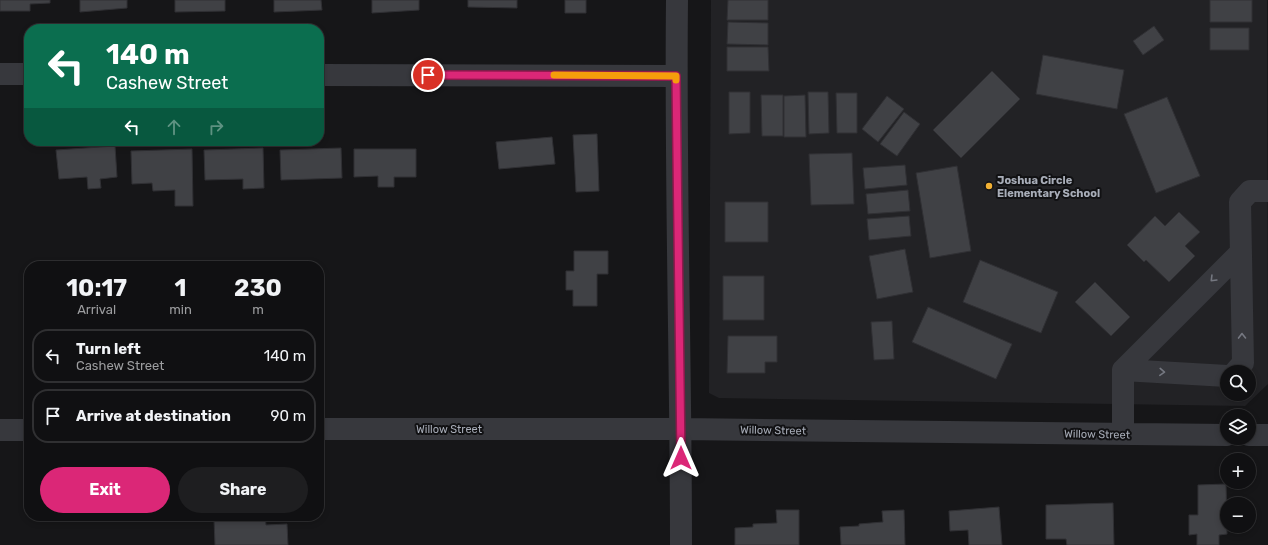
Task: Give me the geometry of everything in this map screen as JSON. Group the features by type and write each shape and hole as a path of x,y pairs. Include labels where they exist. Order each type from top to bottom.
{"street":[{"path":"677,0 676,76 681,429 681,545"},
{"path":"0,74 24,74"},
{"path":"324,75 676,76"},
{"path":"1242,365 1240,202 1250,191 1268,191"},
{"path":"1124,434 1123,370 1241,252"},
{"path":"1123,370 1220,376"},
{"name":"Willow Street","path":"324,429 681,429 1220,434"},
{"path":"0,430 24,430"},
{"path":"1256,434 1268,435"}],"shaded area":[{"name":"Joshua Circle Elementary School","path":"711,0 1267,0 1268,384 1256,395 1256,365 1220,365 1220,401 1250,401 1245,406 719,398 709,393"}],"building":[{"path":"0,0 50,0 50,3 30,4 30,11 0,11"},
{"path":"80,0 127,0 127,8 80,12"},
{"path":"175,0 225,0 225,11 175,12"},
{"path":"274,0 321,0 322,10 274,12"},
{"path":"372,0 419,0 419,10 372,13"},
{"path":"468,0 517,0 517,8 468,7"},
{"path":"565,0 586,0 586,13 565,13"},
{"path":"728,0 768,0 768,20 727,20"},
{"path":"1210,0 1252,0 1252,22 1210,22"},
{"path":"728,22 768,23 768,45 727,44"},
{"path":"1154,26 1164,40 1143,55 1133,41"},
{"path":"1210,28 1249,28 1249,50 1210,50"},
{"path":"727,47 768,47 769,71 727,71"},
{"path":"1043,55 1124,70 1117,109 1036,94"},
{"path":"992,71 1020,99 961,158 933,130"},
{"path":"729,92 750,92 750,133 729,134"},
{"path":"808,92 828,92 829,133 809,134"},
{"path":"836,93 857,93 857,133 837,133"},
{"path":"761,95 783,95 783,136 762,136"},
{"path":"805,95 806,137 784,137 784,96"},
{"path":"887,96 904,109 878,142 862,129"},
{"path":"1167,97 1200,176 1156,193 1124,114"},
{"path":"904,112 920,124 897,156 880,144"},
{"path":"597,134 599,191 576,192 573,135"},
{"path":"552,137 555,164 499,169 496,142"},
{"path":"115,146 117,177 100,179 101,188 88,189 87,177 59,179 56,150"},
{"path":"263,148 264,188 243,189 243,179 205,180 204,150"},
{"path":"341,148 342,178 281,180 280,150"},
{"path":"192,149 193,206 175,206 175,190 153,191 152,183 132,184 131,151"},
{"path":"354,149 416,149 416,177 394,177 394,187 378,187 378,176 354,177"},
{"path":"852,153 854,204 811,205 809,154"},
{"path":"905,165 907,185 865,189 863,168"},
{"path":"957,166 971,251 930,258 916,173"},
{"path":"908,190 910,211 868,214 866,194"},
{"path":"725,202 768,202 768,242 725,242"},
{"path":"1179,212 1200,232 1185,246 1195,256 1169,282 1146,260 1144,262 1127,245 1155,216 1165,226"},
{"path":"909,216 911,236 869,240 867,219"},
{"path":"905,249 913,292 877,299 869,256"},
{"path":"574,251 608,251 608,274 597,274 597,306 573,306 573,290 566,290 566,271 574,271"},
{"path":"980,260 1058,292 1041,333 963,302"},
{"path":"723,276 764,276 764,320 723,320"},
{"path":"1095,282 1130,317 1111,336 1075,302"},
{"path":"928,307 1012,344 996,379 912,342"},
{"path":"892,321 894,359 874,360 871,322"},
{"path":"728,336 777,336 777,362 765,362 765,373 727,373"},
{"path":"1220,484 1220,489 1226,489 1226,497 1220,497 1220,533 1227,534 1219,535 1219,545 1197,545 1197,534 1189,535 1189,515 1198,515 1198,485"},
{"path":"1113,503 1114,545 1067,545 1066,539 1046,539 1046,505"},
{"path":"999,507 1002,545 969,545 968,530 950,531 949,511"},
{"path":"776,510 799,510 799,545 735,545 735,528 753,527 753,524 777,523"},
{"path":"904,510 905,545 841,545 840,527 859,526 859,524 883,522 882,511"},
{"path":"214,521 266,521 266,525 287,524 288,545 215,545"}],"slow traffic":[{"path":"554,75 676,76 676,80"}],"place":[{"name":"Joshua Circle Elementary School","path":"989,186"}],"route":[{"path":"428,75 676,76 681,458"}]}
